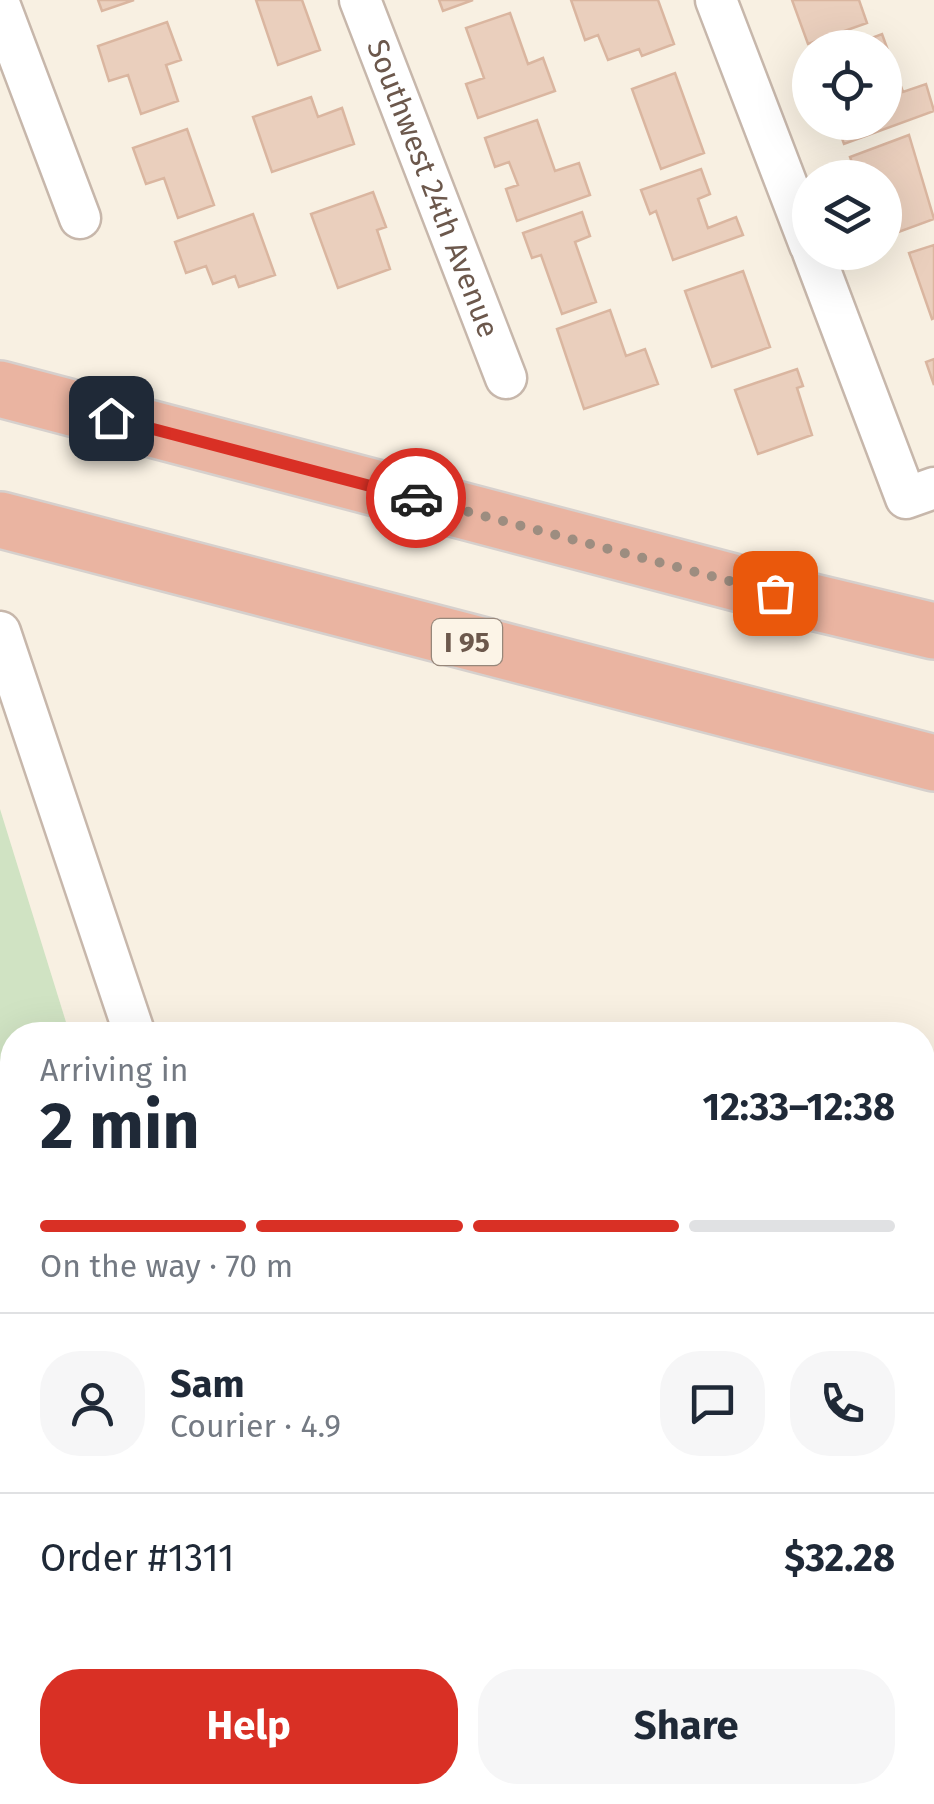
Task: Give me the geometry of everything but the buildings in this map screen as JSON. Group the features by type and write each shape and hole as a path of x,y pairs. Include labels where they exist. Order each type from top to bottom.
{"highway":[{"path":"0,388 934,632"},
{"name":"I 95","path":"1,520 934,763"}],"street":[{"name":"Southwest 24th Avenue","path":"360,0 506,378"},
{"path":"716,0 792,198"},
{"path":"0,6 80,218"},
{"path":"821,270 920,493"},
{"path":"3,640 131,1022"}],"green space":[{"path":"0,809 66,1022 0,1022"}],"way so far":[{"path":"416,498 775,593"}],"route":[{"path":"111,418 416,498"}]}
